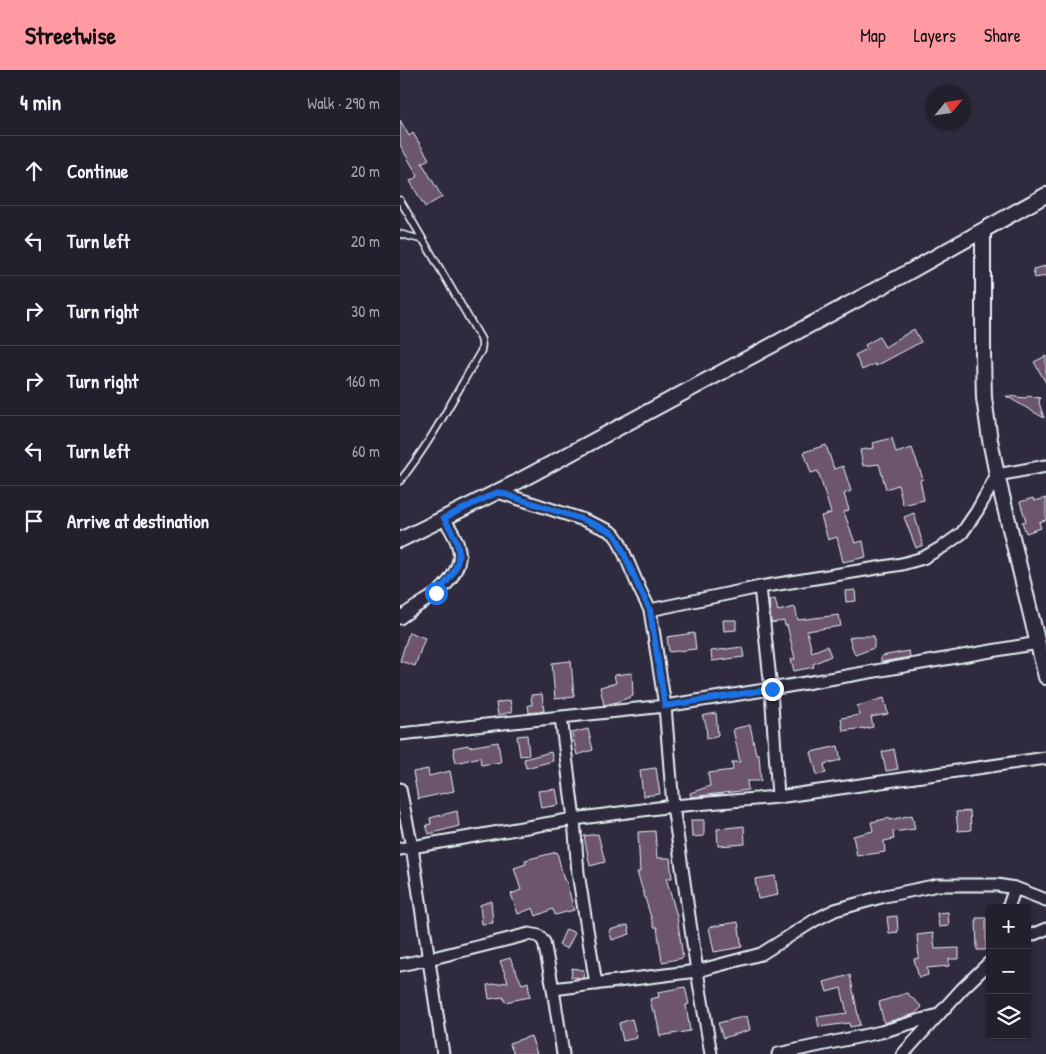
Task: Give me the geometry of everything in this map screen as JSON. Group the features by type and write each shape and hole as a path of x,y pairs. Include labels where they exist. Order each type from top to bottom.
{"street":[{"path":"400,540 498,492 983,231 1046,195"},
{"path":"983,231 984,398 997,475 1046,677"},
{"path":"650,610 760,587 902,564 923,558 962,533 997,475 1046,466"},
{"path":"498,492 584,520 614,534 650,610 665,706 673,806 711,1054"},
{"path":"400,618 446,584 459,561 459,551 455,537 444,518"},
{"path":"760,587 772,689 778,797"},
{"path":"400,734 665,706 1038,643"},
{"path":"561,717 574,819 578,873 596,984"},
{"path":"406,848 574,819 673,806 778,797 1046,758"},
{"path":"400,789 406,848 429,959 443,1054"},
{"path":"553,989 697,972 761,954 815,920 835,910 884,896 938,885 996,885 1015,888 1046,900"},
{"path":"1009,904 1015,888"},
{"path":"1031,935 1046,929"},
{"path":"400,965 529,934 539,936 544,942 563,1054"},
{"path":"903,1054 986,965"},
{"path":"778,1054 881,1032 938,1015"}],"lane":[{"path":"400,200 481,339 482,344 481,351 433,435 416,462 400,481"},
{"path":"400,234 423,240"}],"building":[{"path":"400,120 409,136 413,133 429,159 422,163 442,197 425,207 410,181 418,176 400,145"},
{"path":"1046,266 1046,276 1035,278 1033,269"},
{"path":"914,329 921,342 876,366 875,364 862,370 855,355 867,349 865,345 879,337 885,347"},
{"path":"1046,356 1046,383 1034,362"},
{"path":"1006,396 1040,398 1039,403 1044,418"},
{"path":"892,438 896,453 912,448 923,479 920,480 924,500 903,505 898,485 886,489 879,464 863,466 860,450 874,448 873,443"},
{"path":"826,445 834,469 843,466 851,491 844,494 849,510 844,512 855,543 863,541 866,557 843,562 837,537 828,540 821,516 831,513 818,471 811,473 804,452"},
{"path":"1033,498 1034,501 1046,498 1046,520 1039,522 1041,528 1026,533 1022,522 1026,521 1020,502"},
{"path":"914,513 923,545 916,548 904,517"},
{"path":"855,590 856,601 846,602 845,591"},
{"path":"775,599 778,611 795,607 798,620 839,615 841,626 807,631 812,652 827,646 831,656 813,664 814,667 794,671 791,659 795,659 787,625 785,626 784,621 771,623 769,600"},
{"path":"723,620 736,620 736,630 724,631"},
{"path":"409,632 425,638 415,666 400,661"},
{"path":"694,633 696,649 669,652 667,637"},
{"path":"854,636 874,636 874,648 855,655 849,638"},
{"path":"742,647 744,657 712,661 711,651"},
{"path":"909,651 910,657 881,662 881,656"},
{"path":"571,661 574,697 555,699 552,663"},
{"path":"632,673 633,696 604,705 600,687 616,683 614,675"},
{"path":"542,694 544,711 529,713 528,705 532,705 531,695"},
{"path":"884,698 888,714 871,717 873,727 843,731 841,718 860,715 857,706"},
{"path":"510,700 512,712 498,715 496,703"},
{"path":"716,713 718,735 707,739 706,724 702,716"},
{"path":"750,725 756,754 759,754 761,781 747,781 748,790 691,797 690,793 710,786 708,773 733,770 732,762 740,762 733,729"},
{"path":"588,729 593,750 577,755 572,733"},
{"path":"527,735 529,755 520,756 517,736"},
{"path":"498,742 501,762 481,765 480,757 456,763 453,748"},
{"path":"838,746 841,760 824,764 826,773 817,775 811,752"},
{"path":"894,749 898,769 886,771 882,752"},
{"path":"551,752 553,761 526,768 524,759"},
{"path":"656,768 660,794 643,796 640,770"},
{"path":"428,769 429,776 450,771 454,791 418,799 413,772"},
{"path":"556,789 559,805 541,808 538,791"},
{"path":"457,811 459,826 429,834 426,825 431,824 430,818"},
{"path":"970,811 971,830 958,831 956,812"},
{"path":"912,815 915,829 893,832 894,839 884,841 885,852 857,856 853,836 873,831 871,822"},
{"path":"691,820 704,820 704,836 692,837"},
{"path":"744,826 745,844 718,846 717,829"},
{"path":"655,831 657,858 670,858 672,878 666,878 677,916 683,958 662,962 657,927 654,927 637,872 640,872 638,832"},
{"path":"598,834 605,862 590,866 584,836"},
{"path":"557,852 574,910 555,915 553,909 536,916 533,908 518,914 511,894 521,890 514,868 526,864 525,860"},
{"path":"775,876 778,895 758,899 755,879"},
{"path":"491,901 493,923 482,924 480,905"},
{"path":"948,912 949,926 939,927 937,913"},
{"path":"897,916 898,932 889,933 887,917"},
{"path":"976,918 986,918 986,950 977,950"},
{"path":"738,922 742,947 714,952 709,927"},
{"path":"628,925 630,934 612,940 609,930"},
{"path":"566,929 575,933 567,949 559,945"},
{"path":"933,933 935,949 959,948 959,959 949,959 949,966 927,968 928,975 919,978 914,959 919,958 917,935"},
{"path":"510,958 522,984 528,982 530,997 505,1002 503,997 489,999 487,985 508,982 500,961"},
{"path":"572,968 584,970 583,978 571,977"},
{"path":"850,975 860,1025 850,1027 849,1023 819,1027 817,1017 847,1013 841,988 827,992 824,982"},
{"path":"685,987 689,1004 686,1005 690,1031 660,1036 655,1011 653,1012 650,999 659,997 658,992"},
{"path":"907,993 922,1007 915,1014 884,1023 879,1002"},
{"path":"747,1016 750,1030 723,1038 718,1023"},
{"path":"632,1019 637,1038 623,1041 619,1023"},
{"path":"531,1036 537,1054 514,1054 509,1043"}],"route":[{"path":"436,593 446,584 459,561 459,551 455,537 444,518 498,492 584,520 614,534 650,610 665,706 772,689"}]}
